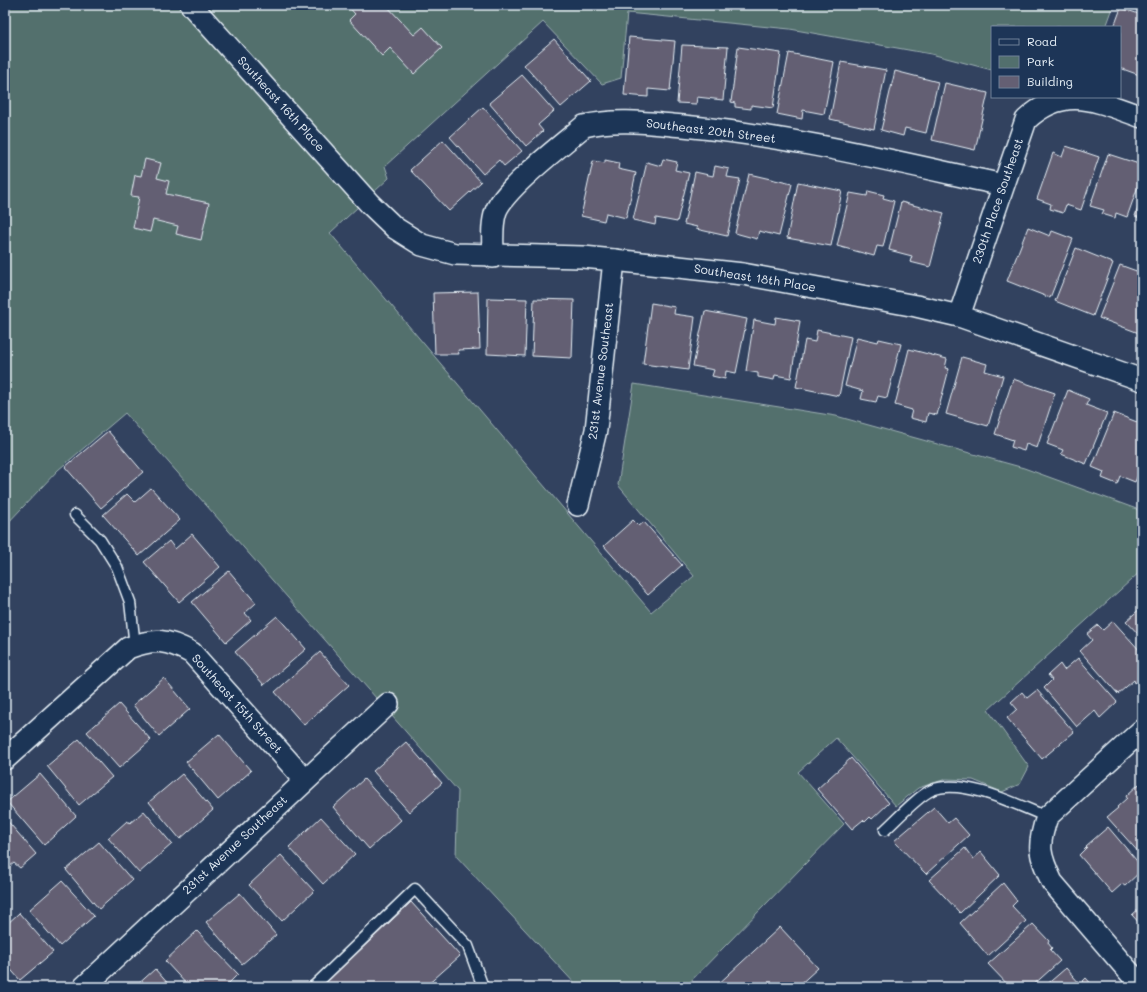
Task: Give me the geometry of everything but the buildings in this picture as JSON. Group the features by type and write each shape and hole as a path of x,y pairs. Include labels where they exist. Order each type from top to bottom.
{"street":[{"name":"Southeast 16th Place","path":"191,5 370,204"},
{"name":"230th Place Southeast","path":"959,316 1026,120 1040,109 1056,101 1067,99 1090,99 1142,117"},
{"name":"Southeast 20th Street","path":"493,256 494,220 496,210 507,193 584,126 599,122 634,122 725,130 871,156 1003,185"},
{"name":"Southeast 18th Place","path":"370,204 395,228 422,245 455,254 583,257 743,274 916,306 959,316 1142,380"},
{"name":"231st Avenue Southeast","path":"578,505 596,430 614,260"},
{"name":"Southeast 15th Street","path":"135,646 160,641 177,645 192,653 305,780"},
{"path":"5,759 113,661 128,648 135,646"},
{"name":"231st Avenue Southeast","path":"84,987 388,704"},
{"path":"1142,730 1047,817 1040,838 1040,850 1044,866 1052,882 1131,974 1142,983"}],"lane":[{"path":"75,515 100,540 117,567 130,602 135,646"},
{"path":"885,830 931,790 949,786 980,792 1047,817"},
{"path":"313,987 415,889 468,946 483,987"}],"green space":[{"path":"5,5 1114,5 1106,26 991,26 991,70 931,54 790,29 627,13 621,78 602,84 543,22 385,166 389,178 330,233 651,612 694,576 618,485 634,384 836,416 1024,468 1142,511 1142,570 988,710 1029,767 1020,784 1002,792 973,780 946,779 918,788 896,806 836,738 798,772 844,824 685,987 578,987 456,856 458,791 125,413 58,470 5,526"}]}
